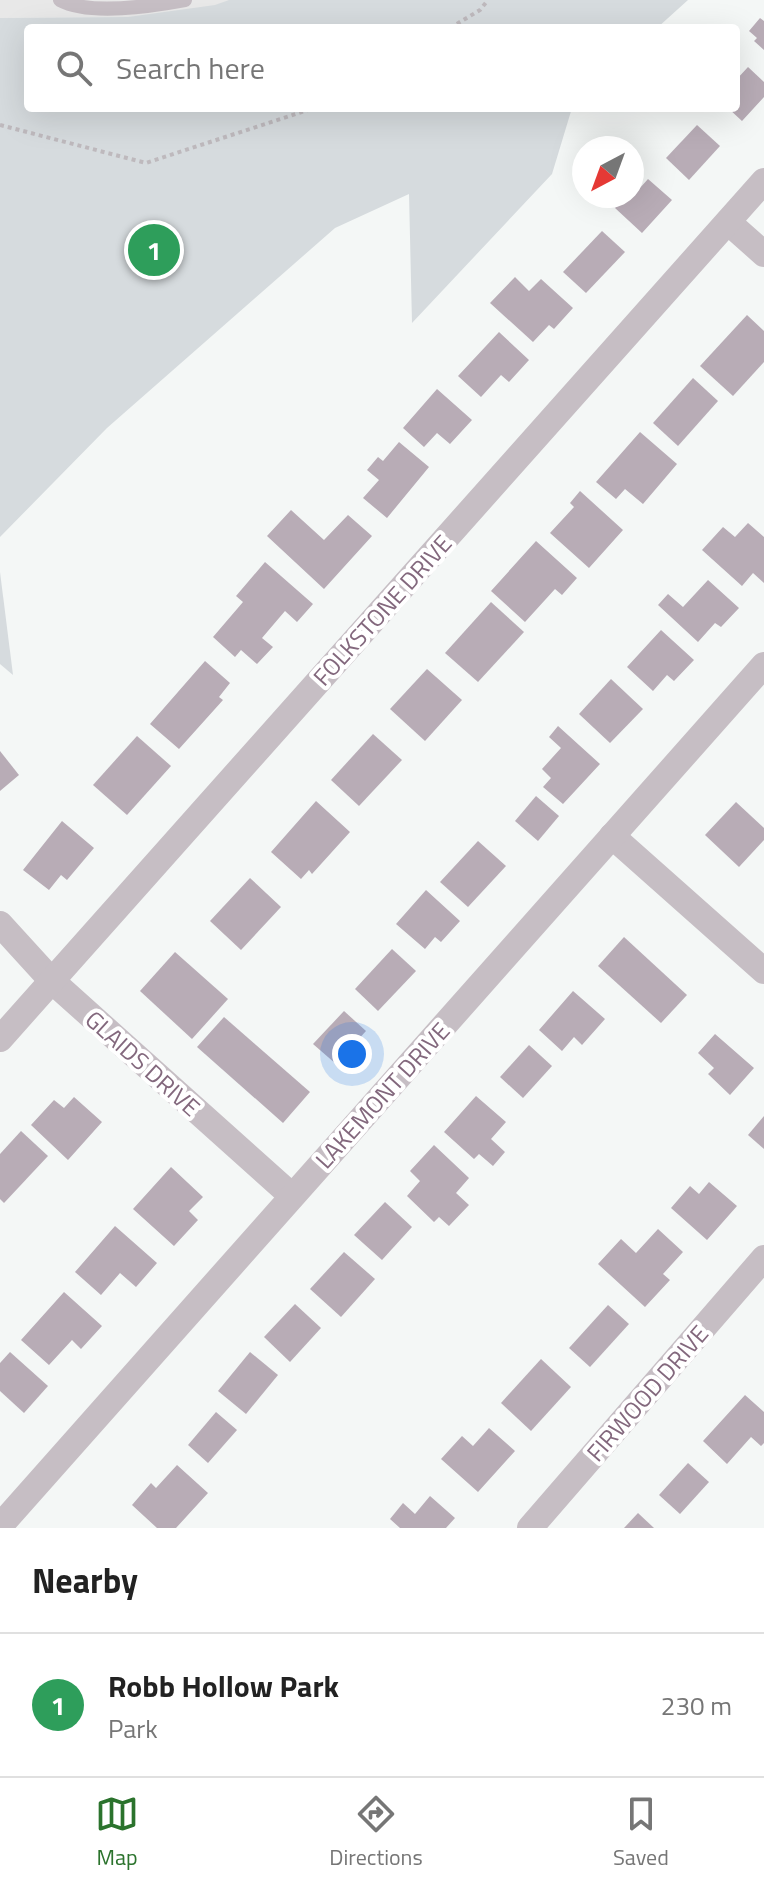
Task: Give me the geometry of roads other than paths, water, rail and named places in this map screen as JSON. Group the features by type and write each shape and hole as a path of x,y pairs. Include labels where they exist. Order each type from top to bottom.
{"street":[{"name":"FOLKSTONE DRIVE","path":"0,1039 764,181"},
{"path":"728,222 764,254"},
{"name":"LAKEMONT DRIVE","path":"0,1526 764,665"},
{"path":"612,836 764,971"},
{"name":"GLAIDS DRIVE","path":"0,924 52,981 292,1196"},
{"name":"FIRWOOD DRIVE","path":"530,1528 764,1258"}],"lane":[{"path":"60,0 75,7 105,8 185,0"}],"place":[{"name":"Robb Hollow Park","path":"154,250"}]}
